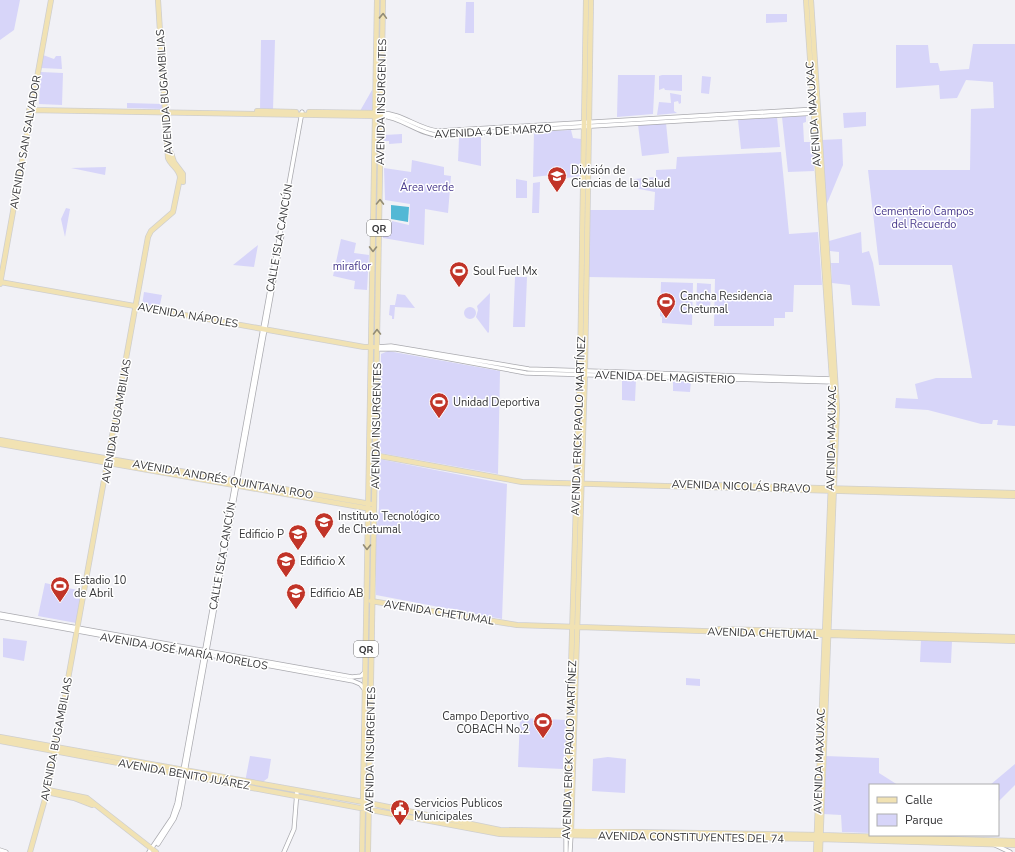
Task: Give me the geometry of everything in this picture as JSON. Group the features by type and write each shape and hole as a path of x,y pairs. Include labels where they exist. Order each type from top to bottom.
{"main road":[{"name":"AVENIDA SAN SALVADOR","path":"0,268 50,0"},
{"name":"AVENIDA BUGAMBILIAS","path":"33,852 49,791 137,308 152,236 176,213 184,177 183,172 171,158 166,111 160,0"},
{"name":"AVENIDA INSURGENTES","path":"362,852 377,0"},
{"name":"AVENIDA INSURGENTES","path":"368,852 383,0"},
{"name":"AVENIDA ERICK PAOLO MARTÍNEZ","path":"568,833 583,372 586,0"},
{"name":"AVENIDA ERICK PAOLO MARTÍNEZ","path":"586,124 590,0"},
{"name":"AVENIDA MAXUXAC","path":"806,0 834,380 832,490 818,837 816,852"},
{"name":"AVENIDA MAXUXAC","path":"810,0 815,111"},
{"path":"376,77 382,77"},
{"name":"AVENIDA SAN SALVADOR","path":"0,283 30,109"},
{"name":"AVENIDA 4 DE MARZO","path":"30,109 381,115"},
{"path":"372,281 378,282"},
{"name":"AVENIDA NÁPOLES","path":"0,283 339,344 377,348"},
{"name":"AVENIDA ANDRÉS QUINTANA ROO","path":"0,440 360,508 368,506"},
{"name":"AVENIDA ANDRÉS QUINTANA ROO","path":"0,444 110,461"},
{"name":"AVENIDA NICOLÁS BRAVO","path":"369,454 516,481 522,479 1015,496"},
{"name":"AVENIDA ANDRÉS QUINTANA ROO","path":"237,484 375,507"},
{"name":"AVENIDA NICOLÁS BRAVO","path":"832,490 1015,493"},
{"path":"358,503 363,500 368,491"},
{"path":"360,508 365,511 368,521 374,523"},
{"name":"AVENIDA CHETUMAL","path":"367,600 511,624 1015,641"},
{"path":"366,626 373,626"},
{"name":"AVENIDA CHETUMAL","path":"826,634 1015,637"},
{"path":"366,655 372,655"},
{"name":"AVENIDA BENITO JUÁREZ","path":"0,737 57,749 369,806"},
{"name":"AVENIDA BENITO JUÁREZ","path":"0,741 57,749"},
{"path":"363,783 370,784"},
{"name":"AVENIDA BUGAMBILIAS","path":"30,852 49,791"},
{"path":"49,791 87,798 152,851"},
{"name":"AVENIDA CONSTITUYENTES DEL 74","path":"369,806 500,830 568,833 1015,841"},
{"path":"363,823 368,823"},
{"name":"AVENIDA MAXUXAC","path":"818,837 820,852"},
{"name":"AVENIDA CONSTITUYENTES DEL 74","path":"902,839 1015,845"},
{"path":"358,852 362,846"}],"street":[{"name":"AVENIDA 4 DE MARZO","path":"381,115 390,117 433,134 815,111"},
{"name":"CALLE ISLA CANCÚN","path":"152,851 174,819 178,810 303,113"},
{"name":"AVENIDA DEL MAGISTERIO","path":"377,348 396,349 526,373 583,372 834,380"},
{"name":"AVENIDA JOSÉ MARÍA MORELOS","path":"0,614 79,630"},
{"name":"AVENIDA JOSÉ MARÍA MORELOS","path":"0,617 206,653 353,682 360,684 365,690"},
{"name":"AVENIDA JOSÉ MARÍA MORELOS","path":"206,653 352,677 361,676 365,671"},
{"path":"284,852 293,834 297,793"},
{"name":"AVENIDA ERICK PAOLO MARTÍNEZ","path":"566,852 568,833"},
{"name":"AVENIDA ERICK PAOLO MARTÍNEZ","path":"568,833 570,852"},
{"path":"994,844 1010,852"},
{"path":"0,850 6,852"}],"green space":[{"path":"0,0 20,0 14,30 0,40"},
{"path":"466,2 474,2 474,33 465,33"},
{"path":"766,14 787,14 787,22 766,23"},
{"path":"261,40 275,40 273,110 260,110"},
{"name":"Cementerio Campos del Recuerdo","path":"973,44 1015,44 1015,426 997,425 998,420 993,420 992,424 981,424 928,410 895,408 896,398 918,399 915,384 936,378 972,378 952,265 879,265 868,170 970,170 971,109 994,108 993,82 966,80 957,98 940,99 939,85 896,88 896,45 928,45 930,63 938,63 940,71 969,69"},
{"path":"43,55 54,59 56,56 61,56 62,69 41,68"},
{"path":"41,72 63,73 62,105 39,104"},
{"path":"618,75 655,75 653,114 617,117"},
{"path":"682,75 682,91 665,90 664,88 659,90 659,76"},
{"path":"702,76 711,77 709,94 701,93"},
{"path":"372,90 372,111 360,111"},
{"path":"670,93 681,95 681,103 679,104 678,101 674,102 674,111 677,113 657,115 659,102 671,103"},
{"path":"127,103 163,104 163,109 127,108"},
{"path":"866,112 866,126 844,128 843,113"},
{"path":"806,116 806,122 803,123 804,142 813,142 814,171 788,172 782,117"},
{"path":"777,117 780,147 741,149 738,120"},
{"path":"666,123 669,153 642,156 638,125"},
{"path":"571,130 573,138 581,139 580,176 560,179 561,174 533,177 534,132"},
{"path":"402,134 402,143 389,144 389,141 384,141 384,135"},
{"path":"481,137 481,166 458,161 459,138"},
{"path":"842,139 843,165 826,206 821,140"},
{"path":"781,152 789,234 818,232 822,285 794,285 793,312 785,312 785,318 774,318 774,326 714,326 715,279 588,277 589,210 654,210 655,192 634,188 634,179 656,177 656,170 676,169 677,157"},
{"name":"Área verde","path":"412,160 444,167 444,175 451,176 448,213 425,209 424,245 383,238 383,230 390,230 392,221 409,225 410,204 385,200 384,168 411,172"},
{"path":"106,167 105,175 71,168"},
{"path":"516,179 527,181 527,198 516,198"},
{"path":"540,182 539,213 532,213 533,183"},
{"path":"66,208 70,209 65,237 61,219"},
{"path":"861,232 862,253 869,251 873,263 880,306 852,305 850,285 832,283 831,263 839,263 839,252 830,251 829,241"},
{"name":"miraflor","path":"341,239 356,243 354,253 369,255 367,290 354,289 355,281 333,276"},
{"path":"258,245 254,267 233,265"},
{"path":"515,277 527,277 525,327 513,327"},
{"path":"661,282 693,283 692,325 662,323 662,317 660,316"},
{"path":"697,283 711,284 710,314 696,314"},
{"path":"144,292 162,295 159,309 142,305"},
{"path":"490,293 488,333 476,317 478,310 477,306"},
{"path":"397,294 405,295 415,308 395,307 394,319 392,319 392,316 389,315 390,305 395,305"},
{"path":"472,307 475,308 475,318 468,319 465,318 464,311 465,308"},
{"name":"Unidad Deportiva","path":"388,351 500,371 498,474 380,453 381,354"},
{"path":"622,378 636,379 635,401 622,400"},
{"path":"673,380 691,381 690,392 673,391"},
{"path":"379,459 507,484 502,619 376,595 376,533 379,508"},
{"name":"Estadio 10 de Abril","path":"45,583 82,591 76,623 38,616"},
{"path":"3,638 27,641 24,661 3,657"},
{"path":"921,640 952,641 951,663 920,662"},
{"path":"686,678 700,679 700,686 686,685"},
{"name":"Campo Deportivo COBACH No.2","path":"520,718 567,720 566,758 563,758 563,769 518,767"},
{"path":"250,756 271,759 268,778 260,784 245,782"},
{"path":"825,756 879,758 879,773 896,784 869,784 869,833 842,832 841,815 823,814"},
{"path":"608,757 626,759 625,793 592,791 593,759"},
{"path":"1015,764 1015,785 999,801 999,784 991,784"}],"shaded area":[{"path":"391,205 409,207 408,222 391,219"}],"place":[{"name":"División de Ciencias de la Salud","path":"557,193"},
{"name":"Soul Fuel Mx","path":"459,288"},
{"name":"Cancha Residencia Chetumal","path":"666,319"},
{"name":"Unidad Deportiva","path":"439,419"},
{"name":"Instituto Tecnológico de Chetumal","path":"324,539"},
{"name":"Edificio P","path":"298,551"},
{"name":"Edificio X","path":"286,578"},
{"name":"Estadio 10 de Abril","path":"60,603"},
{"name":"Edificio AB","path":"296,610"},
{"name":"Campo Deportivo COBACH No.2","path":"543,739"},
{"name":"Servicios Publicos Municipales","path":"400,826"}]}
